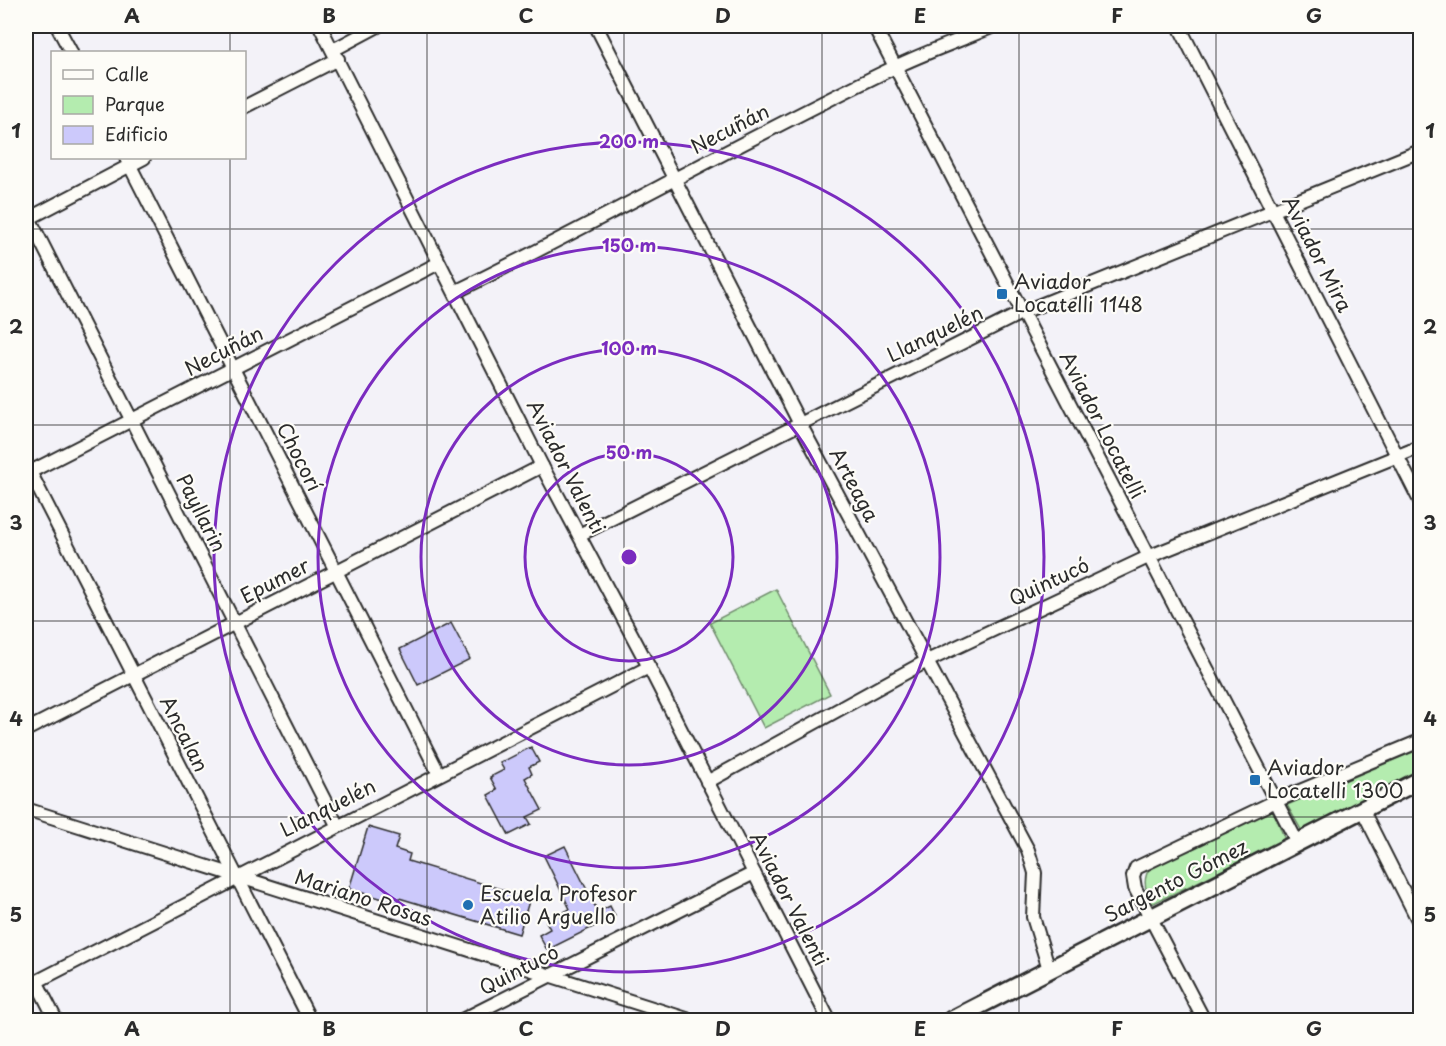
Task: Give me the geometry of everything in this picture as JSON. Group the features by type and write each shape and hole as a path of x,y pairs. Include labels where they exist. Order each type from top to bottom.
{"main road":[{"name":"Sargento Gómez","path":"951,1020 1420,780"}],"street":[{"path":"57,26 70,51"},
{"name":"Aviador Valenti","path":"320,26 542,466 650,667 828,1020"},
{"path":"246,106 336,54 378,26"},
{"name":"Arteaga","path":"596,26 799,422 925,662 1028,850 1035,873 1033,916 1049,969"},
{"name":"Aviador Locatelli","path":"874,26 1297,842"},
{"name":"Necuñán","path":"455,292 895,67 994,26"},
{"name":"Aviador Mira","path":"1179,26 1420,501"},
{"name":"Llanquelén","path":"579,535 799,422 1023,312 1420,152"},
{"path":"27,219 128,161"},
{"name":"Chocorí","path":"128,161 439,774"},
{"name":"Payllarin","path":"27,219 337,825"},
{"name":"Necuñán","path":"27,470 132,421 439,263"},
{"name":"Quintucó","path":"707,782 925,662 1148,557 1420,447"},
{"name":"Epumer","path":"26,730 542,466"},
{"name":"Ancalan","path":"27,470 309,1020"},
{"name":"Llanquelén","path":"31,984 337,825 650,667"},
{"path":"1204,1020 1135,888 1133,876 1141,863 1276,801 1420,741"},
{"name":"Mariano Rosas","path":"26,809 235,878 690,1020"},
{"path":"1362,809 1420,924"},
{"name":"Quintucó","path":"462,1020 754,873"},
{"path":"31,984 56,1020"}],"green space":[{"path":"776,589 830,694 764,728 710,623"},
{"path":"1420,749 1420,773 1303,833 1287,805"},
{"path":"1273,809 1285,840 1150,905 1145,882 1150,868"}],"building":[{"path":"451,623 470,659 418,685 400,649"},
{"path":"531,747 539,762 529,767 532,774 525,778 542,810 527,817 531,824 509,835 488,795 497,790 490,777 504,770 500,763"},
{"path":"368,827 399,836 395,849 410,854 408,861 530,898 519,934 399,898 397,903 349,889"},
{"path":"565,846 598,912 610,906 615,916 547,950 539,935 550,929 546,921 570,909 544,856"}],"place":[{"name":"Aviador Locatelli 1148","path":"1002,294"},
{"name":"Aviador Locatelli 1300","path":"1255,780"},
{"name":"Escuela Profesor Atilio Arguello","path":"468,905"}]}
